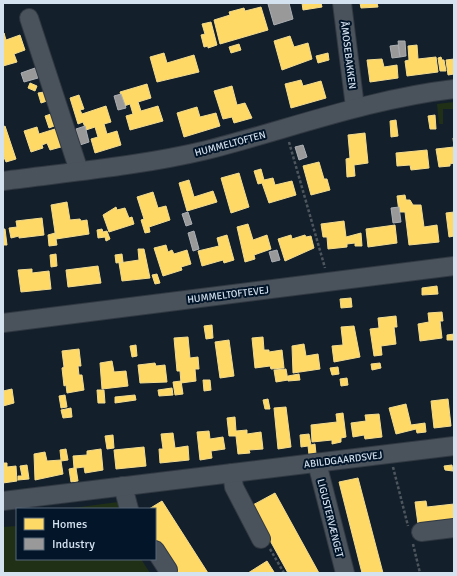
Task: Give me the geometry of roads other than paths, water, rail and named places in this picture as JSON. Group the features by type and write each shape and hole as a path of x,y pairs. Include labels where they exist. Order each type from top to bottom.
{"street":[{"name":"ÅMOSEBAKKEN","path":"342,3 355,107"},
{"path":"29,18 79,172"},
{"name":"HUMMELTOFTEN","path":"3,181 151,163 207,150 355,107 401,97 454,89"},
{"name":"HUMMELTOFTEVEJ","path":"3,323 454,266"},
{"name":"ABILDGAARDSVEJ","path":"3,501 454,446"},
{"name":"LIGUSTERVÆNGET","path":"317,463 345,573"},
{"path":"232,473 234,487 261,539"},
{"path":"123,486 129,508"},
{"path":"414,534 454,528"},
{"path":"156,552 168,570"}]}
